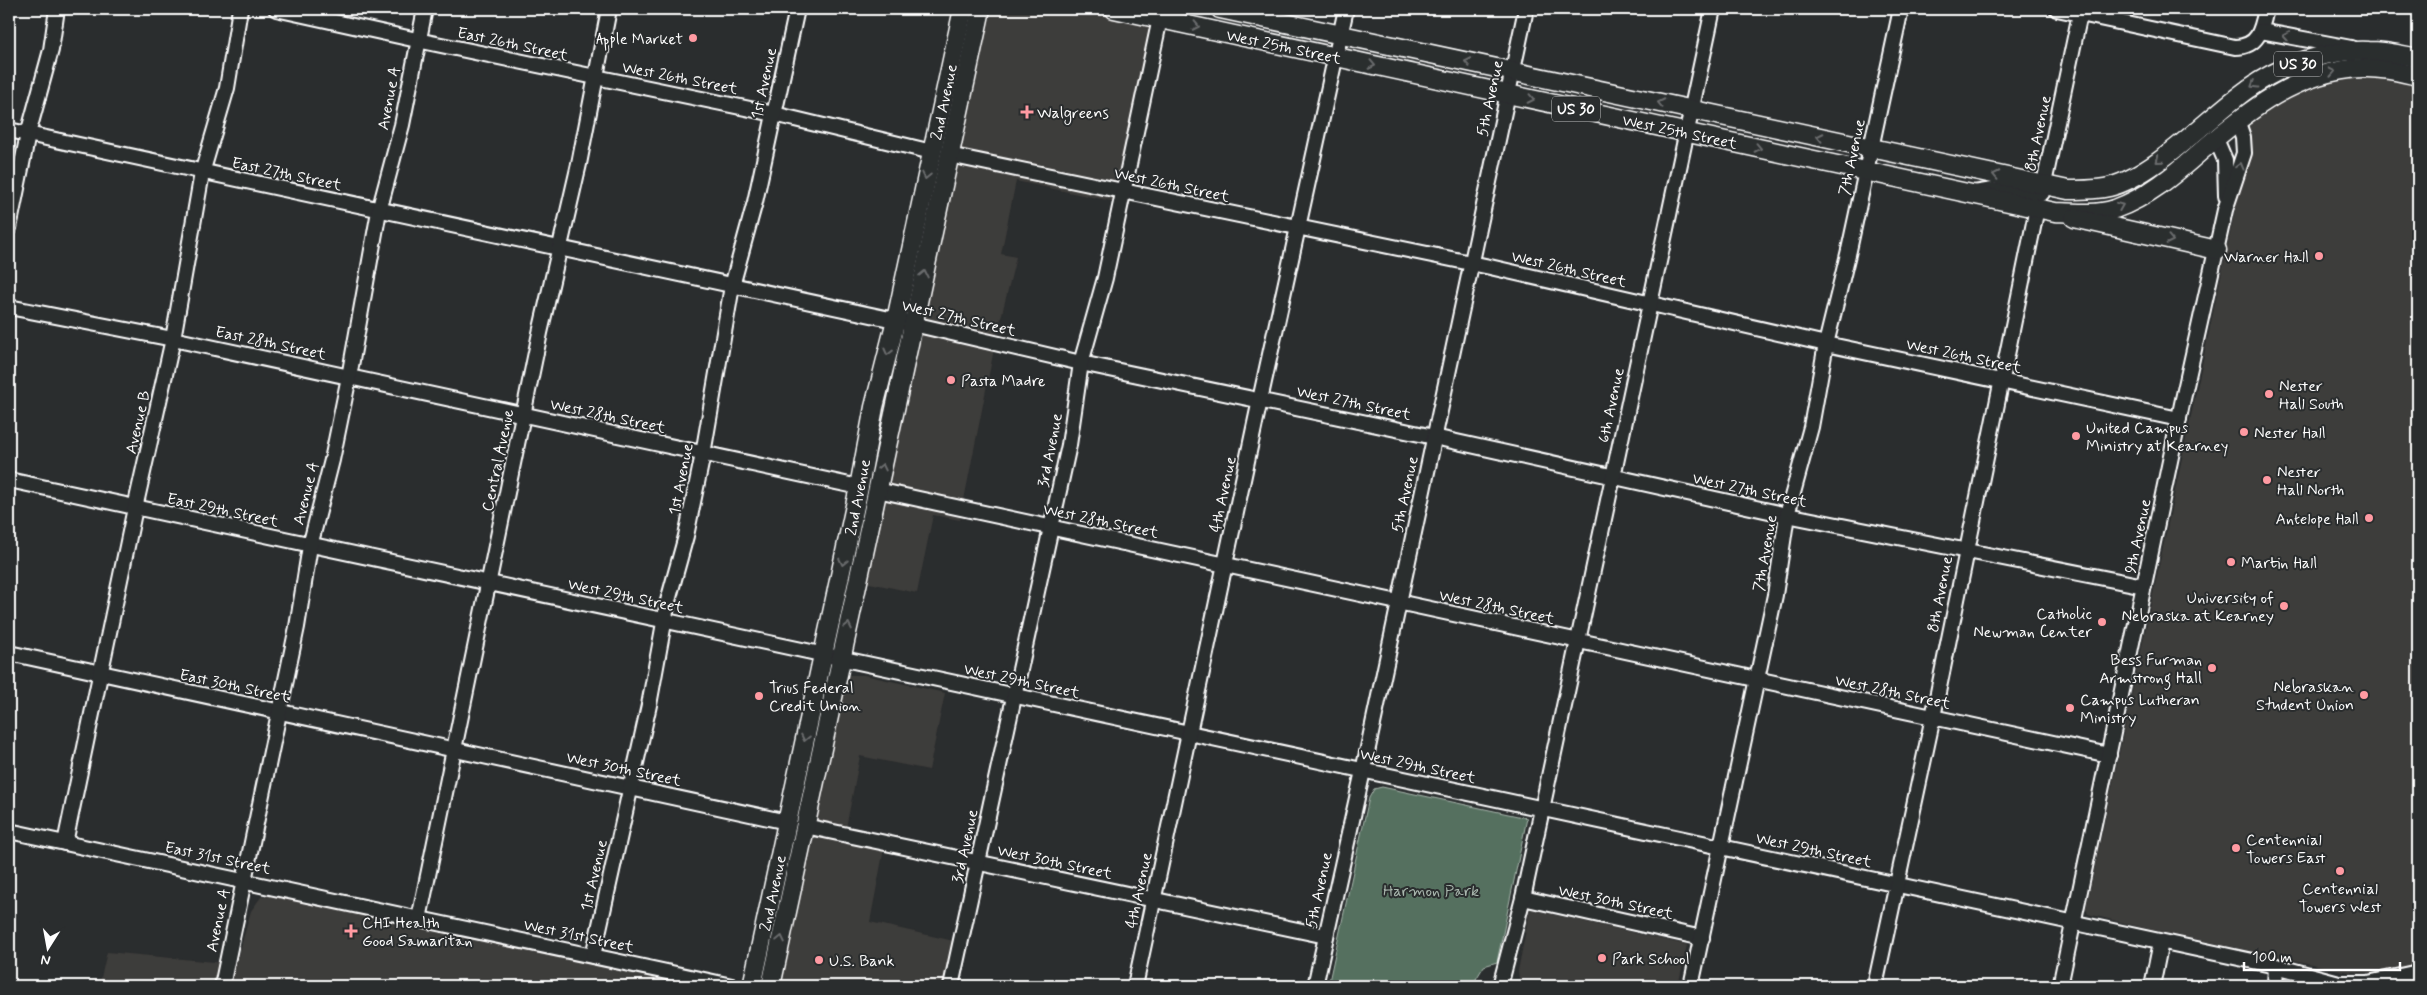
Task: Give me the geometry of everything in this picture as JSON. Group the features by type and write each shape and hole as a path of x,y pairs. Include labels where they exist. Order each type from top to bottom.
{"main road":[{"name":"2nd Avenue","path":"752,986 860,487 874,407 896,320 963,9"},
{"name":"2nd Avenue","path":"771,986 981,9"},
{"name":"West 25th Street","path":"1114,9 1161,14 1335,57 2055,212 2089,214 2114,209 2142,197 2176,173 2216,139"},
{"name":"West 25th Street","path":"1220,9 2068,190 2109,186 2135,176 2153,165 2231,103"},
{"name":"US 30","path":"2231,103 2247,89 2288,67 2334,54 2368,51 2418,58"},
{"name":"US 30","path":"2216,139 2237,120 2280,92 2326,73 2364,68 2418,76"},
{"path":"2216,139 2214,132 2218,120 2231,103"},
{"path":"2055,212 2090,223 2217,250"}],"street":[{"path":"9,228 28,134 51,50 57,9"},
{"name":"Avenue B","path":"65,843 135,508 173,339 202,173 227,88 240,9"},
{"name":"East 26th Street","path":"276,9 597,78"},
{"name":"Avenue A","path":"222,986 297,627 310,546 332,460 349,377 379,211 402,125 417,40 425,9"},
{"name":"Central Avenue","path":"419,918 558,248 579,164 610,9"},
{"name":"1st Avenue","path":"593,956 649,705 664,621 686,536 703,454 732,286 755,202 796,9"},
{"name":"4th Avenue","path":"1135,986 1260,400 1346,9"},
{"name":"5th Avenue","path":"1315,986 1363,771 1526,9"},
{"name":"6th Avenue","path":"1500,986 1523,898 1713,9"},
{"name":"7th Avenue","path":"1691,986 1775,595 1787,515 1811,427 1826,344 1901,9"},
{"path":"2057,9 2081,11 2236,47 2244,47 2251,43 2261,31 2266,9"},
{"name":"8th Avenue","path":"1969,194 1993,190 2037,195 2042,193 2081,11"},
{"name":"3rd Avenue","path":"951,986 1069,445 1081,363 1105,278 1161,14"},
{"path":"2261,31 2368,51"},
{"name":"West 26th Street","path":"597,78 774,114 932,152"},
{"name":"9th Avenue","path":"2060,986 2179,419 2225,210 2244,152 2243,137 2237,120"},
{"name":"East 27th Street","path":"9,130 558,248"},
{"name":"9th Avenue","path":"2216,139 2225,160 2225,210"},
{"name":"West 26th Street","path":"949,155 1471,263 1826,344 2179,419"},
{"name":"8th Avenue","path":"1875,986 1933,717 2037,208"},
{"name":"West 27th Street","path":"558,248 1787,515 2144,586"},
{"name":"East 28th Street","path":"9,307 173,339 524,415"},
{"name":"West 28th Street","path":"524,415 860,487"},
{"name":"East 29th Street","path":"9,480 488,583"},
{"name":"West 28th Street","path":"877,490 2109,755"},
{"name":"West 29th Street","path":"488,583 2276,966 2341,985 2368,983 2418,972"},
{"name":"East 30th Street","path":"9,653 454,750"},
{"name":"West 30th Street","path":"454,750 787,822"},
{"name":"West 30th Street","path":"806,826 1326,936"},
{"name":"East 31st Street","path":"9,831 419,918"},
{"name":"West 30th Street","path":"1523,898 1702,938"},
{"name":"West 31st Street","path":"419,918 732,986"},
{"path":"2152,986 2161,942"},
{"path":"2275,986 2276,966"}],"shaded area":[{"path":"994,9 1073,9 1167,28 1163,34 1133,173 1130,205 1016,181 1001,254 1016,257 997,334 960,520 933,515 917,593 865,582 985,30"},
{"name":"University of Nebraska at Kearney","path":"2363,68 2418,83 2418,964 2379,974 2349,972 2148,929 2088,914 2086,908 2245,163 2241,125 2289,88"},
{"path":"849,675 864,675 945,693 929,770 860,756 846,828 886,838 870,922 967,944 958,986 781,986 844,678"},
{"name":"CHI Health Good Samaritan","path":"273,895 670,973 668,986 99,986 107,952 236,964 251,911 261,897"},
{"name":"Park School","path":"1530,909 1687,945 1678,986 1520,986 1518,971"}],"green space":[{"name":"Harmon Park","path":"1382,787 1527,818 1497,962 1484,966 1476,979 1476,986 1328,986 1369,798 1374,789"}],"place":[{"name":"Apple Market","path":"693,38"},
{"name":"Walgreens","path":"1027,112"},
{"name":"Warner Hall","path":"2319,256"},
{"name":"Pasta Madre","path":"951,380"},
{"name":"Nester Hall South","path":"2269,394"},
{"name":"Nester Hall","path":"2244,432"},
{"name":"United Campus Ministry at Kearney","path":"2076,436"},
{"name":"Nester Hall North","path":"2267,480"},
{"name":"Antelope Hall","path":"2369,518"},
{"name":"Martin Hall","path":"2231,562"},
{"name":"University of Nebraska at Kearney","path":"2284,606"},
{"name":"Catholic Newman Center","path":"2102,622"},
{"name":"Bess Furman Armstrong Hall","path":"2212,668"},
{"name":"Nebraskan Student Union","path":"2364,695"},
{"name":"Trius Federal Credit Union","path":"759,696"},
{"name":"Campus Lutheran Ministry","path":"2070,708"},
{"name":"Centennial Towers East","path":"2236,848"},
{"name":"Centennial Towers West","path":"2340,871"},
{"name":"CHI Health Good Samaritan","path":"351,931"},
{"name":"Park School","path":"1602,958"},
{"name":"U.S. Bank","path":"819,960"}]}
